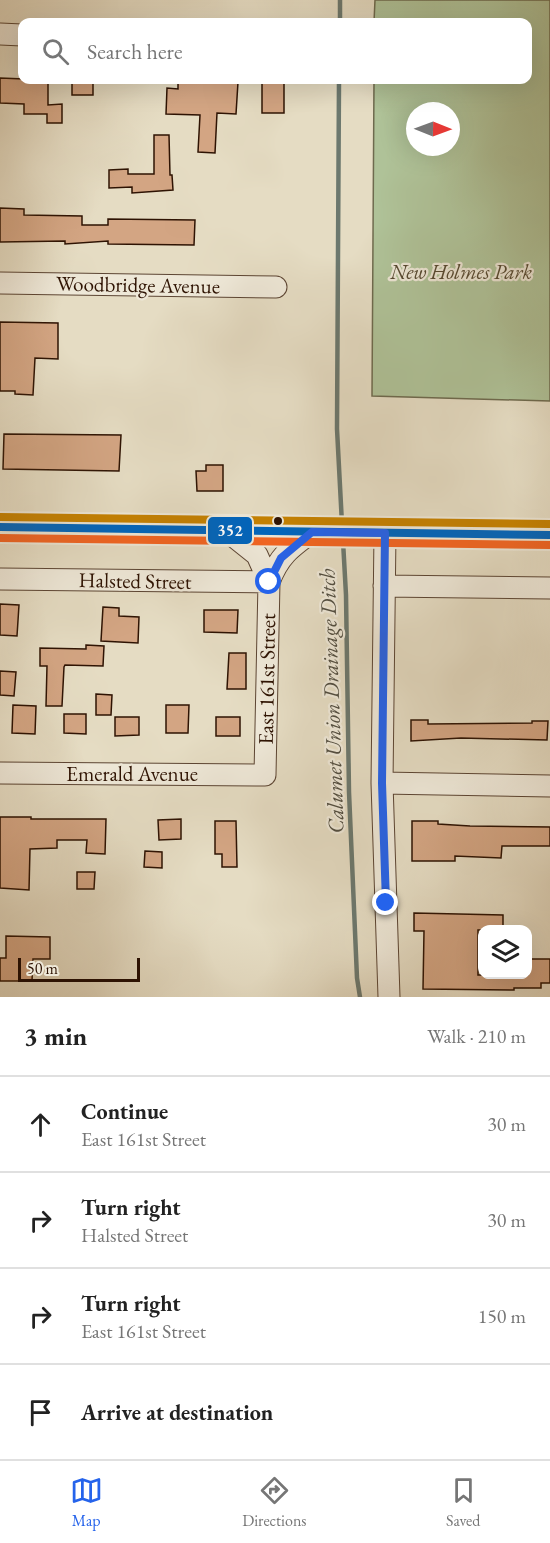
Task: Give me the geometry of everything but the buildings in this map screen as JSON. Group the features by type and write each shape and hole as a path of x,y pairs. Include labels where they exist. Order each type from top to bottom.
{"main road":[{"path":"0,527 550,536"}],"street":[{"path":"0,34 18,35"},
{"name":"Woodbridge Avenue","path":"0,283 276,288"},
{"name":"East 161st Street","path":"227,531 257,555 269,582 265,775"},
{"name":"East 161st Street","path":"269,582 281,558 312,532"},
{"path":"385,533 382,783 389,997"},
{"name":"Halsted Street","path":"0,579 269,582"},
{"path":"384,586 550,588"},
{"name":"Emerald Avenue","path":"0,773 265,775"},
{"path":"382,783 550,786"}],"green space":[{"name":"New Holmes Park","path":"375,0 550,0 550,401 372,396 374,84 532,84 532,18 374,18"}],"waterway":[{"name":"Calumet Union Drainage Ditch","path":"340,0 340,18"},
{"name":"Calumet Union Drainage Ditch","path":"339,84 337,429 342,524"},
{"name":"Calumet Union Drainage Ditch","path":"343,541 349,792 357,978 360,997"}],"transit line":[{"path":"0,517 550,524"},
{"name":"352","path":"0,527 550,535"},
{"path":"0,538 550,545"}],"route":[{"path":"269,582 281,558 312,532 385,533 382,783 386,903"}]}
